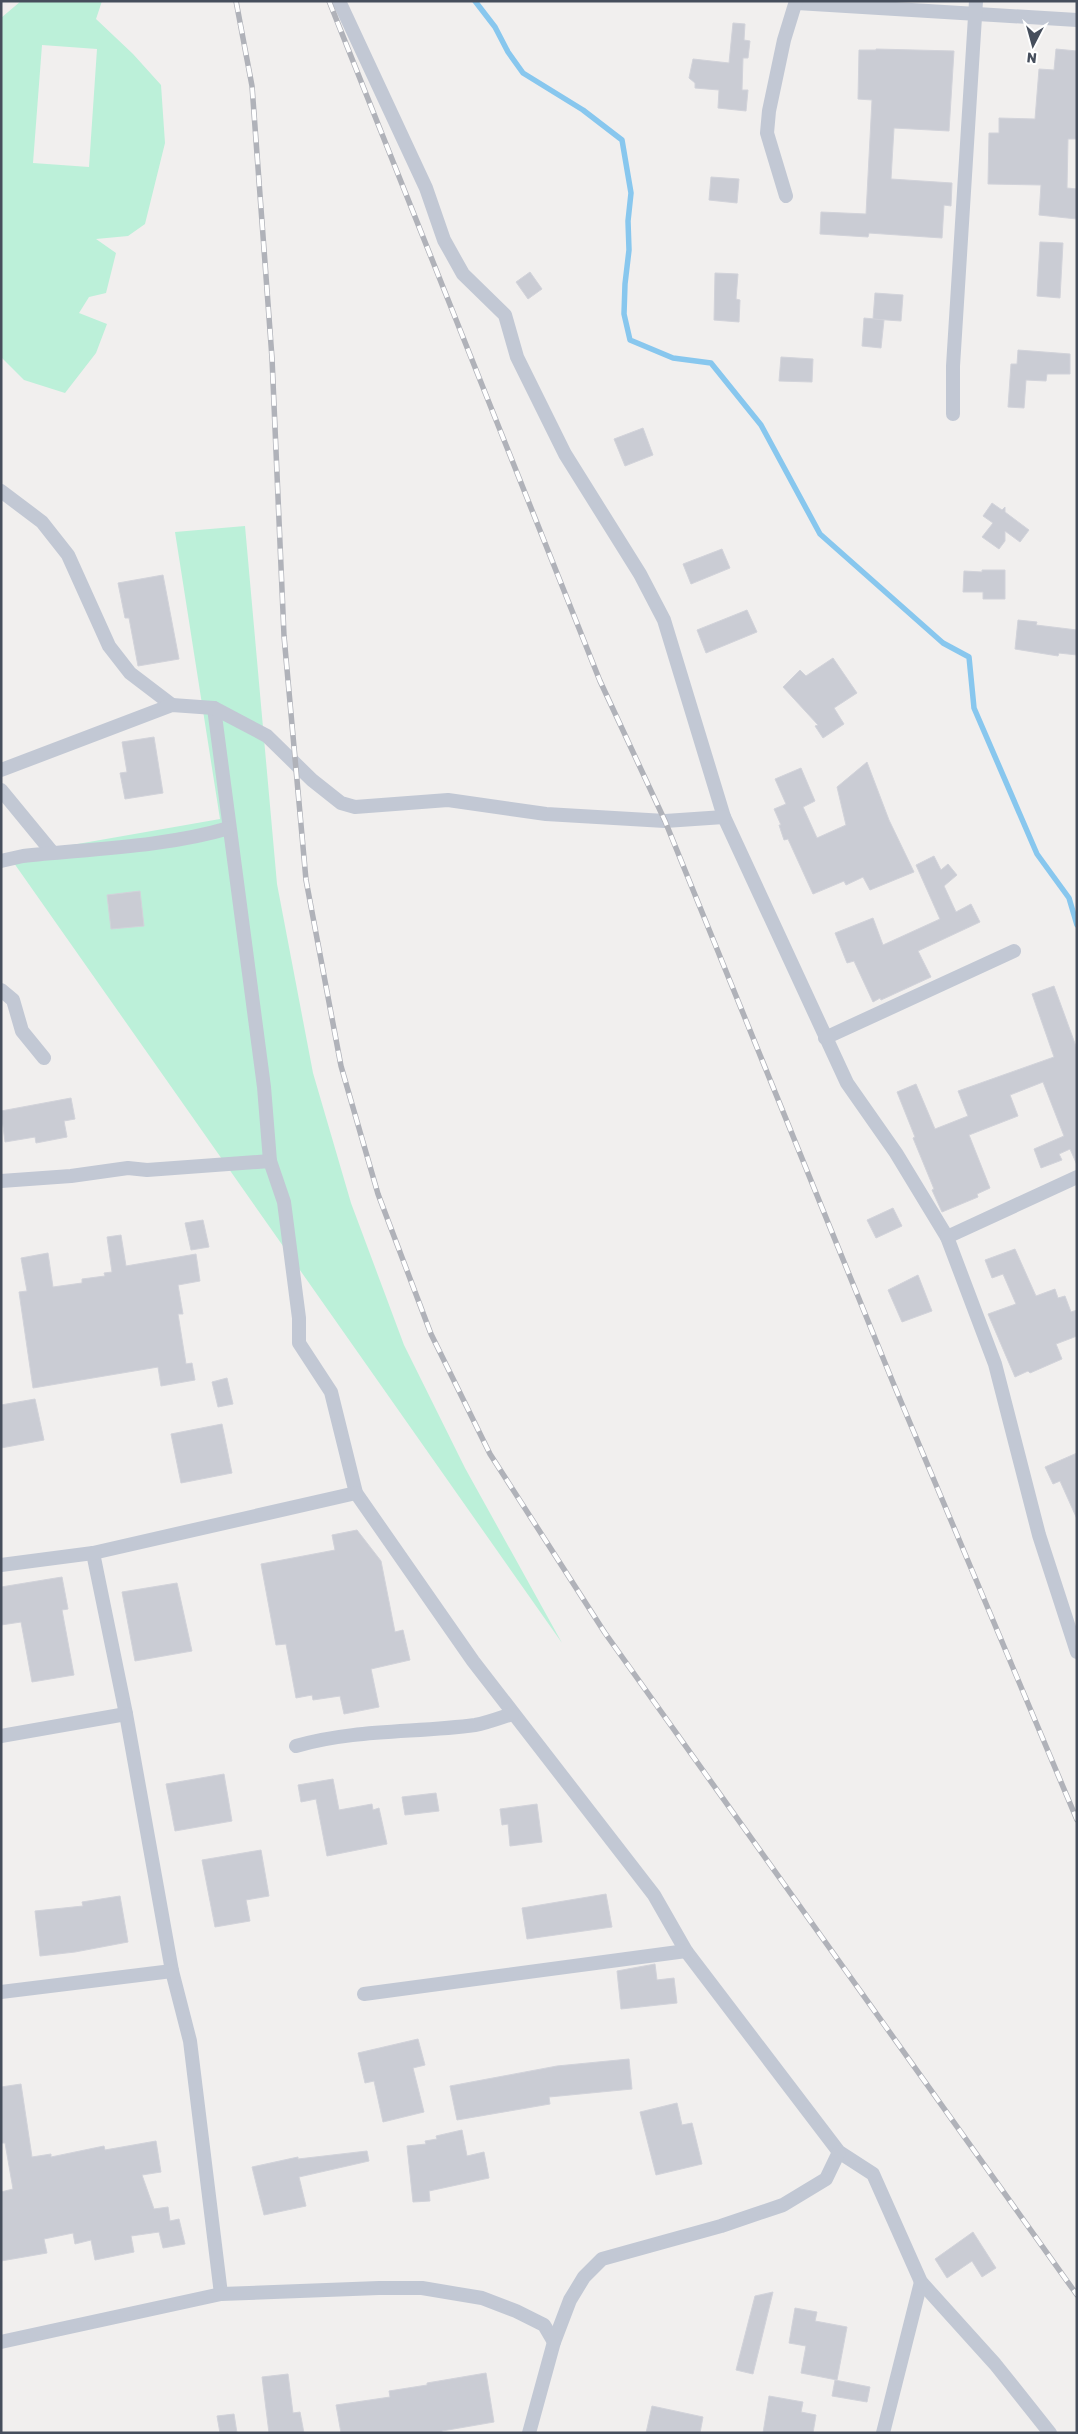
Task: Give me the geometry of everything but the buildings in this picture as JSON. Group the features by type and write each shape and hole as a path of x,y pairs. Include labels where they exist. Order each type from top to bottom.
{"street":[{"path":"339,1 426,188 444,240 463,274 505,315 517,357 565,454 640,574 664,620 724,817 847,1083 896,1153 947,1237 995,1364 1039,1535 1077,1652"},
{"path":"786,196 767,133 769,111 784,40 797,2 975,8 1077,20"},
{"path":"953,414 952,366 975,8"},
{"path":"1,491 42,522 68,555 109,646 130,674 172,705"},
{"path":"1,770 172,705 214,708 267,736 312,780 341,803 355,807 448,800 556,815 664,821 724,817"},
{"path":"214,708 264,1087 270,1161 284,1202 299,1318 299,1343 331,1392 356,1493 512,1714 654,1895 686,1951 839,2152 873,2174 921,2282 995,2364 1050,2433"},
{"path":"1,790 52,852"},
{"path":"1,861 52,852 156,842 208,834 229,828"},
{"path":"825,1038 1014,951"},
{"path":"1,990 13,1000 22,1031 44,1058"},
{"path":"1,1181 71,1176 128,1168 146,1170 270,1161"},
{"path":"947,1237 1077,1177"},
{"path":"1,1564 93,1553 356,1493"},
{"path":"93,1553 126,1714 172,1971 190,2041 221,2294"},
{"path":"1,1736 126,1714"},
{"path":"296,1746 315,1740 476,1724 512,1714"},
{"path":"364,1994 686,1951"},
{"path":"1,1992 172,1971"},
{"path":"529,2433 554,2342 570,2300 584,2277 602,2259 721,2226 783,2205 826,2179 839,2152"},
{"path":"883,2433 921,2282"},
{"path":"1,2342 221,2294 422,2288 482,2298 516,2310 544,2325 554,2342"}],"green space":[{"path":"21,1 102,1 96,19 133,54 161,85 165,143 145,224 128,236 96,239 116,253 106,293 89,297 79,313 107,324 96,353 65,393 24,380 1,357 1,18","holes":["42,45 97,49 89,167 33,163"]},
{"path":"245,526 277,884 313,1073 351,1203 404,1345 465,1468 562,1643 9,856 220,819 175,532"}],"waterway":[{"path":"475,1 495,27 508,52 523,73 583,110 622,140 631,193 624,314 630,340 673,358 711,363 761,425 820,534 943,643 969,657 974,708 1037,854 1069,898 1077,925"}],"railway":[{"path":"236,1 252,86 272,358 284,636 306,880 341,1066 378,1194 431,1334 490,1454 605,1633 1077,2295"},
{"path":"329,1 600,681 665,821 894,1385 1077,1820"}]}
